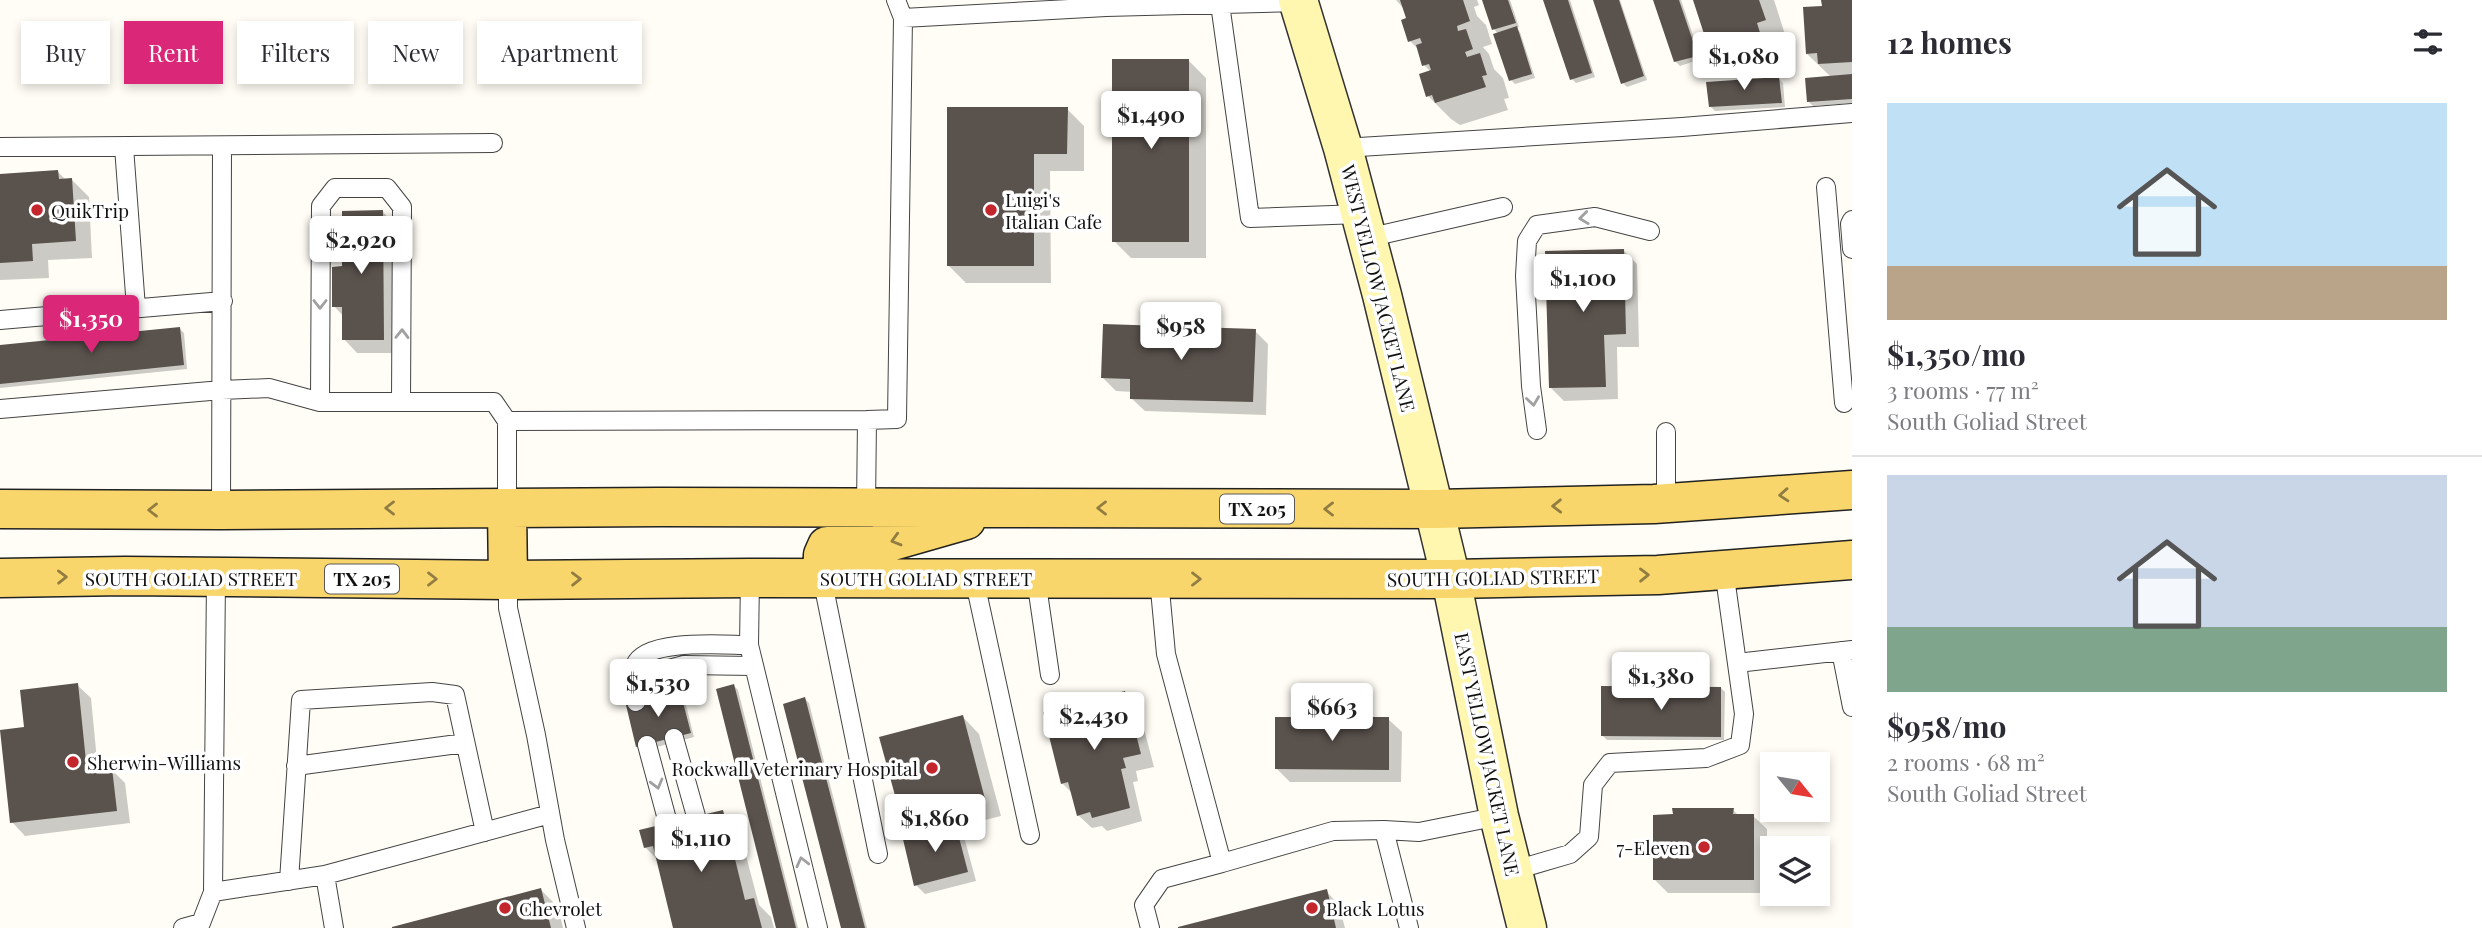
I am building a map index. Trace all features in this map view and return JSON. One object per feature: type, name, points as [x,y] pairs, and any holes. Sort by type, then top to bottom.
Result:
[{"type":"main road","name":"TX 205","points":[[0,509],[1435,509],[1666,504],[1852,490]]},
{"type":"main road","points":[[507,508],[508,580]]},
{"type":"main road","points":[[822,578],[822,555],[827,547],[875,546],[1009,508]]},
{"type":"main road","name":"SOUTH GOLIAD STREET","points":[[0,578],[1451,579],[1658,575],[1852,560]]},
{"type":"street","name":"WEST YELLOW JACKET LANE","points":[[1299,1],[1364,226],[1451,579]]},
{"type":"street","name":"EAST YELLOW JACKET LANE","points":[[1451,579],[1499,816],[1527,928]]},
{"type":"lane","points":[[507,421],[897,419],[903,18],[896,0]]},
{"type":"lane","points":[[903,18],[1150,3],[1299,1]]},
{"type":"lane","points":[[1220,4],[1250,218],[1364,226],[1503,207]]},
{"type":"lane","points":[[1343,148],[1682,127],[1852,113]]},
{"type":"lane","points":[[0,147],[493,143]]},
{"type":"lane","points":[[221,510],[222,146]]},
{"type":"lane","points":[[124,147],[136,308]]},
{"type":"lane","points":[[1826,187],[1844,404]]},
{"type":"lane","points":[[320,402],[321,206],[335,188],[387,188],[402,207],[401,402]]},
{"type":"lane","points":[[1537,430],[1528,344],[1525,276],[1527,240],[1537,225],[1595,217],[1650,231]]},
{"type":"lane","points":[[1852,220],[1852,249]]},
{"type":"lane","points":[[0,320],[223,301]]},
{"type":"lane","points":[[0,409],[269,388],[320,402],[494,402],[507,421],[507,508]]},
{"type":"lane","points":[[866,508],[867,420]]},
{"type":"lane","points":[[1666,432],[1666,504]]},
{"type":"lane","points":[[1512,871],[1570,854],[1589,837],[1593,785],[1610,763],[1706,758],[1740,745],[1744,714],[1724,570]]},
{"type":"lane","points":[[183,928],[201,926],[213,892],[216,578]]},
{"type":"lane","points":[[750,578],[749,645],[818,928]]},
{"type":"lane","points":[[822,578],[878,854]]},
{"type":"lane","points":[[974,579],[1030,835]]},
{"type":"lane","points":[[1036,579],[1050,675]]},
{"type":"lane","points":[[1159,579],[1166,654],[1222,863]]},
{"type":"lane","points":[[508,580],[508,608],[576,928]]},
{"type":"lane","points":[[636,702],[633,683],[635,664],[643,654],[665,646],[749,645]]},
{"type":"lane","points":[[1737,663],[1846,651],[1852,707]]},
{"type":"lane","points":[[663,696],[660,683],[669,669],[684,665],[754,666]]},
{"type":"lane","points":[[289,881],[301,700],[432,692],[454,695],[485,832]]},
{"type":"lane","points":[[674,738],[696,816]]},
{"type":"lane","points":[[296,766],[465,743]]},
{"type":"lane","points":[[647,744],[668,823]]},
{"type":"lane","points":[[213,892],[325,875],[550,814]]},
{"type":"lane","points":[[1150,928],[1144,905],[1162,879],[1333,831],[1419,832],[1499,816]]},
{"type":"lane","points":[[1384,830],[1409,928]]},
{"type":"lane","points":[[325,875],[334,928]]},
{"type":"building","points":[[1400,0],[1463,0],[1470,21],[1457,26],[1458,31],[1466,29],[1473,49],[1465,52],[1467,57],[1480,53],[1487,75],[1482,76],[1486,87],[1435,103],[1432,95],[1426,97],[1419,74],[1431,70],[1429,64],[1422,66],[1416,45],[1422,43],[1420,38],[1408,42],[1401,20],[1406,18]]},
{"type":"building","points":[[1482,0],[1508,0],[1516,23],[1492,30]]},
{"type":"building","points":[[1543,0],[1568,0],[1592,73],[1570,80]]},
{"type":"building","points":[[1593,0],[1619,0],[1644,76],[1621,84]]},
{"type":"building","points":[[1653,0],[1679,0],[1698,56],[1674,62]]},
{"type":"building","points":[[1693,0],[1759,0],[1766,20],[1757,23],[1761,36],[1722,48],[1718,36],[1706,40]]},
{"type":"building","points":[[1821,0],[1852,0],[1852,62],[1818,64],[1817,53],[1806,54],[1803,7],[1822,6]]},
{"type":"building","points":[[1517,26],[1532,74],[1509,81],[1493,34]]},
{"type":"building","points":[[1112,59],[1189,59],[1189,242],[1112,242]]},
{"type":"building","points":[[1852,74],[1852,99],[1807,102],[1805,78]]},
{"type":"building","points":[[1779,77],[1782,103],[1709,107],[1706,82]]},
{"type":"building","name":"Luigi's Italian Cafe","points":[[947,107],[1068,107],[1067,154],[1034,154],[1034,266],[947,266]]},
{"type":"building","name":"QuikTrip","points":[[58,170],[59,179],[72,178],[76,241],[32,244],[33,261],[0,263],[0,174]]},
{"type":"building","points":[[383,210],[384,340],[342,340],[342,307],[332,307],[332,267],[342,266],[342,211]]},
{"type":"building","points":[[1624,249],[1626,334],[1604,335],[1606,387],[1549,388],[1545,251]]},
{"type":"building","points":[[1103,324],[1256,329],[1253,402],[1130,399],[1130,379],[1101,378]]},
{"type":"building","points":[[180,327],[184,365],[0,384],[0,345]]},
{"type":"building","points":[[78,683],[87,771],[112,768],[117,811],[10,823],[0,730],[24,727],[20,690]]},
{"type":"building","points":[[734,684],[796,928],[776,928],[716,689]]},
{"type":"building","points":[[1601,686],[1721,687],[1721,737],[1601,736]]},
{"type":"building","points":[[680,691],[691,733],[636,747],[626,705]]},
{"type":"building","points":[[1125,691],[1141,754],[1123,758],[1126,768],[1121,769],[1130,808],[1092,818],[1090,812],[1077,816],[1068,782],[1061,784],[1043,712]]},
{"type":"building","points":[[805,697],[865,928],[841,928],[783,704]]},
{"type":"building","name":"Rockwall Veterinary Hospital","points":[[963,715],[985,799],[902,821],[879,737]]},
{"type":"building","points":[[1275,717],[1389,717],[1389,770],[1275,769]]},
{"type":"building","name":"7-Eleven","points":[[1672,808],[1734,808],[1733,814],[1754,814],[1754,880],[1653,880],[1653,815],[1673,814]]},
{"type":"building","points":[[723,810],[745,900],[754,898],[762,928],[673,928],[653,846],[644,848],[639,830]]},
{"type":"building","points":[[955,822],[968,872],[914,886],[902,835]]},
{"type":"building","name":"Chevrolet","points":[[541,888],[551,928],[392,928],[392,927]]},
{"type":"building","points":[[1327,889],[1336,928],[1178,928],[1178,927]]},
{"type":"place","name":"QuikTrip","points":[[37,210]]},
{"type":"place","name":"Luigi's Italian Cafe","points":[[991,210]]},
{"type":"place","name":"Sherwin-Williams","points":[[73,762]]},
{"type":"place","name":"Rockwall Veterinary Hospital","points":[[932,768]]},
{"type":"place","name":"7-Eleven","points":[[1704,847]]},
{"type":"place","name":"Chevrolet","points":[[505,908]]},
{"type":"place","name":"Black Lotus","points":[[1312,908]]}]
